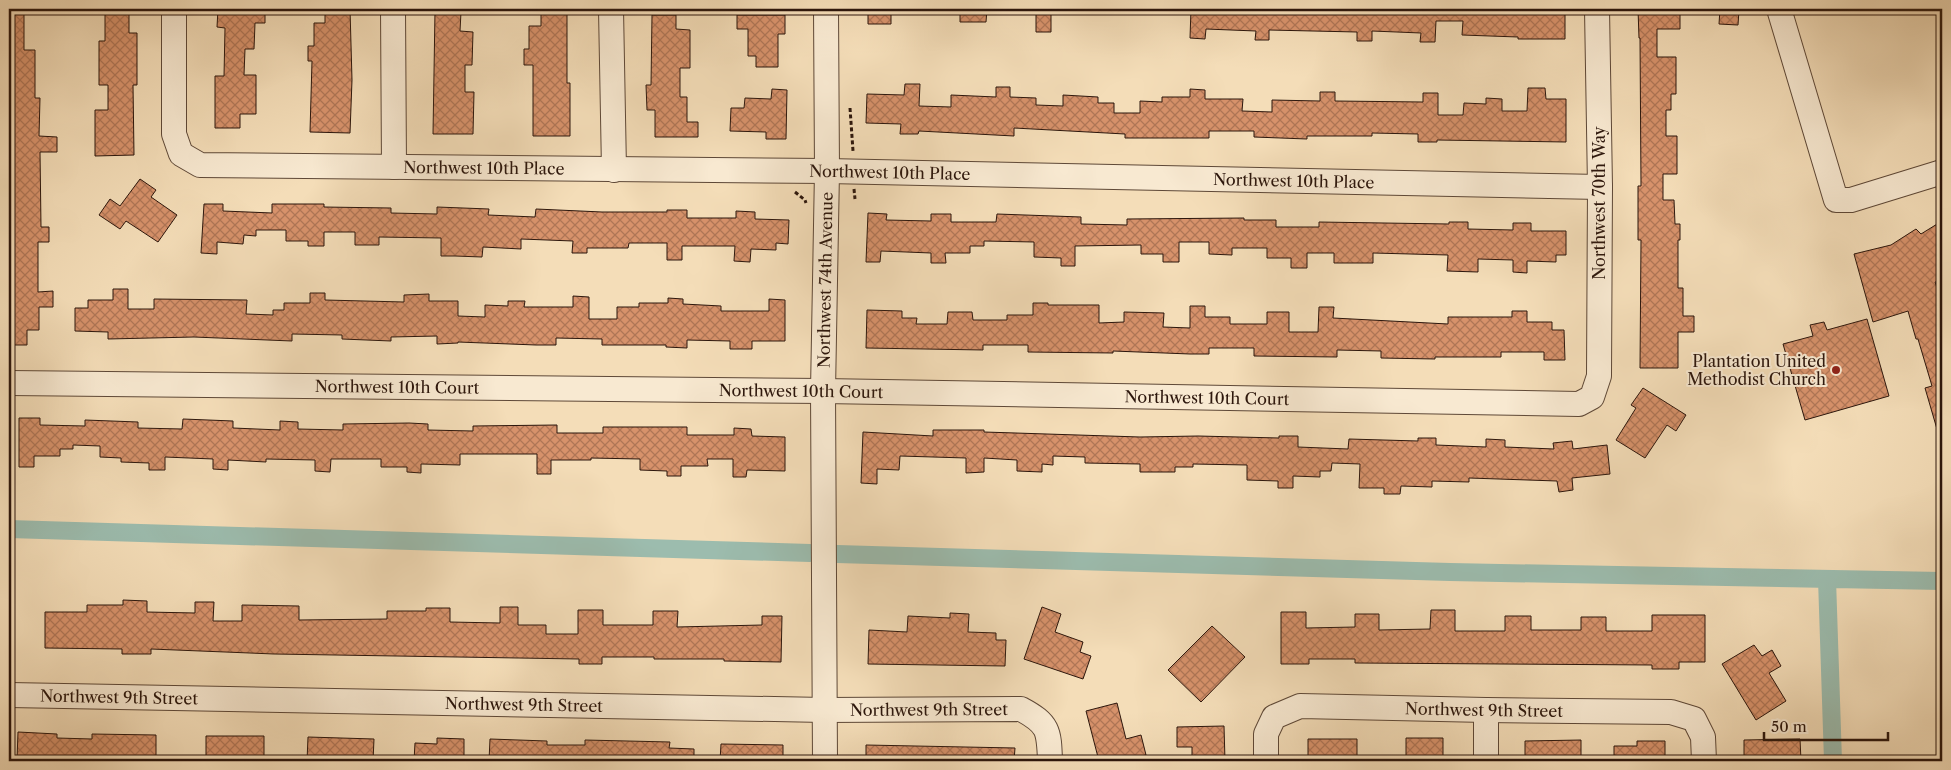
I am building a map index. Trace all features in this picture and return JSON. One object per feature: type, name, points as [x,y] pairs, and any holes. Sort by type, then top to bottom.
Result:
[{"type":"street","name":"Northwest 10th Place","points":[[174,9],[174,134],[181,154],[200,165],[827,171],[1600,187]]},
{"type":"street","points":[[393,9],[394,167]]},
{"type":"street","points":[[611,9],[614,170]]},
{"type":"street","name":"Northwest 74th Avenue","points":[[825,761],[823,391],[827,171],[826,9]]},
{"type":"street","name":"Northwest 70th Way","points":[[1592,397],[1598,376],[1600,187],[1597,9]]},
{"type":"street","points":[[1779,9],[1836,200],[1851,200],[1942,172]]},
{"type":"street","name":"Northwest 10th Court","points":[[9,383],[823,391],[1579,404],[1592,397]]},
{"type":"street","name":"Northwest 9th Street","points":[[9,694],[824,710],[1021,709],[1037,718],[1049,734],[1050,761]]},
{"type":"street","name":"Northwest 9th Street","points":[[1266,761],[1266,734],[1274,717],[1300,706],[1671,712],[1694,719],[1704,737],[1704,761]]},
{"type":"street","points":[[1486,710],[1486,761]]},
{"type":"path","points":[[850,108],[853,151],[862,155]]},
{"type":"path","points":[[791,191],[797,192],[805,200],[808,210]]},
{"type":"path","points":[[852,205],[854,199],[860,196]]},
{"type":"building","points":[[9,9],[24,9],[24,50],[35,50],[35,98],[40,98],[39,136],[57,137],[57,152],[40,152],[41,227],[49,227],[49,242],[38,242],[38,292],[53,291],[53,307],[39,307],[39,330],[27,330],[27,345],[9,345]]},
{"type":"building","points":[[105,9],[129,9],[129,33],[137,33],[137,85],[133,85],[134,155],[95,156],[95,110],[108,110],[108,85],[99,85],[99,41],[105,41]]},
{"type":"building","points":[[218,9],[265,9],[265,23],[255,23],[254,49],[245,49],[244,75],[256,75],[256,114],[240,114],[240,128],[215,128],[215,76],[224,76],[225,28],[217,27]]},
{"type":"building","points":[[325,9],[350,9],[352,80],[350,133],[310,132],[312,61],[308,61],[308,46],[314,46],[314,23],[325,23]]},
{"type":"building","points":[[868,9],[891,9],[891,24],[868,24]]},
{"type":"building","points":[[960,9],[987,9],[986,22],[960,22]]},
{"type":"building","points":[[1036,9],[1051,9],[1051,32],[1036,32]]},
{"type":"building","points":[[1191,9],[1565,9],[1565,39],[1518,39],[1518,37],[1462,35],[1463,21],[1436,21],[1435,42],[1420,42],[1421,33],[1372,31],[1372,41],[1357,41],[1357,32],[1269,30],[1269,40],[1255,40],[1256,31],[1206,29],[1205,39],[1190,38]]},
{"type":"building","points":[[1638,9],[1680,9],[1680,29],[1657,29],[1657,57],[1676,57],[1676,94],[1671,94],[1671,110],[1666,110],[1666,136],[1677,136],[1677,174],[1663,174],[1663,200],[1674,200],[1675,224],[1680,224],[1678,288],[1683,288],[1683,316],[1694,316],[1694,332],[1678,332],[1678,368],[1640,368],[1641,240],[1638,240],[1638,186],[1641,186],[1640,38]]},
{"type":"building","points":[[1720,9],[1739,10],[1738,25],[1719,24]]},
{"type":"building","points":[[435,11],[461,12],[460,31],[473,32],[472,65],[465,65],[465,92],[474,92],[473,134],[433,134]]},
{"type":"building","points":[[541,12],[567,12],[567,83],[570,83],[570,136],[533,136],[533,65],[524,65],[524,49],[529,49],[529,26],[541,26]]},
{"type":"building","points":[[652,15],[676,15],[676,29],[690,30],[690,68],[680,68],[680,97],[687,97],[687,122],[698,122],[698,137],[655,137],[655,110],[647,110],[646,85],[651,85]]},
{"type":"building","points":[[737,15],[785,15],[785,34],[778,34],[778,67],[756,67],[756,56],[748,56],[748,29],[737,29]]},
{"type":"building","points":[[905,84],[920,84],[919,106],[951,107],[951,95],[996,97],[996,87],[1010,87],[1010,97],[1036,98],[1036,105],[1063,106],[1063,95],[1098,97],[1098,103],[1114,103],[1114,113],[1140,113],[1140,101],[1162,102],[1162,97],[1190,97],[1190,89],[1205,90],[1205,99],[1243,99],[1242,111],[1272,112],[1272,100],[1320,101],[1320,92],[1335,92],[1335,101],[1423,102],[1423,93],[1438,93],[1438,115],[1463,115],[1464,103],[1486,104],[1486,98],[1502,99],[1502,111],[1527,111],[1528,88],[1545,88],[1546,99],[1566,99],[1566,142],[1437,140],[1437,142],[1418,142],[1418,134],[1372,133],[1372,136],[1307,136],[1307,139],[1254,137],[1254,131],[1209,131],[1209,138],[1125,138],[1125,134],[1014,128],[1014,136],[919,131],[918,134],[900,134],[901,124],[866,123],[867,94],[904,95]]},
{"type":"building","points":[[772,89],[787,90],[786,139],[766,139],[766,132],[730,131],[731,108],[744,108],[745,98],[771,99]]},
{"type":"building","points":[[140,179],[156,190],[151,197],[177,215],[158,242],[126,221],[120,229],[99,215],[110,199],[120,206]]},
{"type":"building","points":[[204,204],[223,204],[223,211],[272,213],[272,204],[324,204],[324,207],[391,208],[391,213],[437,214],[437,207],[489,209],[488,215],[535,217],[536,209],[602,212],[667,212],[667,210],[687,210],[687,218],[736,218],[736,211],[755,212],[755,219],[789,220],[788,244],[776,243],[776,250],[751,249],[750,262],[734,261],[735,246],[682,246],[682,260],[667,260],[667,243],[629,243],[628,248],[587,248],[587,253],[572,253],[573,241],[521,239],[521,249],[483,247],[482,257],[441,256],[441,238],[379,237],[379,245],[355,245],[355,232],[324,232],[324,246],[308,246],[308,241],[286,241],[286,230],[256,230],[256,236],[244,235],[243,244],[217,242],[217,254],[201,253]]},
{"type":"building","points":[[868,213],[887,214],[886,220],[931,221],[931,214],[951,214],[951,222],[996,222],[997,214],[1081,217],[1081,224],[1127,225],[1127,219],[1244,218],[1244,220],[1276,220],[1276,227],[1319,227],[1319,222],[1449,224],[1449,222],[1468,222],[1468,229],[1513,230],[1513,223],[1531,223],[1531,231],[1566,231],[1566,255],[1556,255],[1556,262],[1527,261],[1527,273],[1513,272],[1513,260],[1478,259],[1478,272],[1447,271],[1448,255],[1373,253],[1373,263],[1334,263],[1334,253],[1307,253],[1307,268],[1291,268],[1291,258],[1267,258],[1267,248],[1232,248],[1232,255],[1209,254],[1209,242],[1179,242],[1179,262],[1163,262],[1163,254],[1141,254],[1141,245],[1075,246],[1075,266],[1061,266],[1061,258],[1034,257],[1034,242],[984,241],[984,246],[970,246],[970,253],[945,253],[946,263],[931,263],[931,253],[881,251],[880,262],[866,262]]},
{"type":"building","points":[[1942,221],[1942,281],[1935,282],[1942,301],[1942,436],[1939,436],[1925,388],[1932,386],[1908,311],[1873,322],[1854,254],[1891,245],[1916,229],[1921,234]]},
{"type":"building","points":[[113,289],[128,289],[128,309],[154,309],[154,299],[247,300],[246,314],[273,315],[273,310],[284,310],[284,303],[310,303],[310,293],[325,293],[325,300],[404,302],[404,295],[429,294],[429,301],[458,301],[458,316],[485,317],[485,305],[508,306],[508,301],[525,301],[524,307],[573,307],[573,296],[589,297],[589,319],[617,319],[617,307],[639,307],[639,303],[668,303],[668,298],[683,299],[683,304],[721,306],[721,311],[769,311],[769,299],[785,300],[785,341],[752,341],[752,349],[730,349],[730,341],[687,340],[687,348],[666,347],[666,345],[602,345],[602,339],[556,338],[556,345],[458,342],[437,344],[437,336],[391,337],[391,341],[342,339],[342,335],[292,334],[292,341],[194,337],[108,339],[108,332],[75,331],[75,308],[88,308],[88,300],[113,300]]},
{"type":"building","points":[[1033,303],[1048,303],[1048,305],[1099,305],[1099,323],[1124,322],[1124,312],[1164,313],[1163,327],[1190,328],[1190,306],[1205,306],[1205,317],[1230,317],[1230,324],[1267,324],[1267,312],[1289,312],[1289,332],[1318,332],[1319,307],[1334,307],[1333,318],[1448,324],[1448,317],[1512,317],[1512,311],[1527,311],[1527,322],[1552,322],[1552,330],[1564,330],[1565,360],[1544,360],[1544,352],[1501,352],[1501,357],[1435,357],[1435,359],[1381,358],[1381,351],[1337,350],[1337,357],[1254,356],[1254,348],[1209,348],[1209,354],[1190,354],[1113,351],[1113,353],[1028,352],[1028,345],[983,345],[983,350],[866,348],[867,310],[902,311],[902,318],[917,318],[916,324],[947,324],[948,312],[972,312],[973,320],[1007,320],[1007,315],[1033,315]]},
{"type":"building","name":"Plantation United Methodist Church","points":[[1867,319],[1889,396],[1805,420],[1783,344],[1813,336],[1810,325],[1824,322],[1827,330]]},
{"type":"building","points":[[1643,388],[1686,415],[1676,431],[1667,425],[1645,458],[1616,440],[1636,408],[1631,405]]},
{"type":"building","points":[[19,418],[40,418],[40,425],[85,426],[85,420],[138,422],[138,428],[182,429],[183,419],[233,421],[233,428],[280,430],[280,421],[298,422],[298,429],[343,430],[343,424],[409,423],[428,424],[428,430],[473,431],[473,426],[557,425],[557,433],[603,433],[603,427],[687,427],[687,435],[734,435],[734,428],[751,429],[752,436],[785,437],[785,471],[747,470],[746,477],[733,477],[733,459],[707,459],[708,466],[681,466],[681,476],[667,476],[667,471],[640,470],[640,459],[591,458],[591,460],[551,460],[551,474],[537,474],[537,454],[460,454],[460,465],[421,464],[421,473],[407,472],[407,467],[381,467],[381,459],[331,459],[330,472],[315,471],[315,460],[266,459],[266,462],[228,460],[228,470],[213,469],[213,459],[165,457],[165,470],[149,470],[149,463],[121,462],[121,458],[100,457],[100,446],[73,445],[73,449],[60,449],[60,456],[34,456],[34,467],[19,467]]},
{"type":"building","points":[[933,430],[984,430],[984,432],[1140,437],[1279,438],[1279,436],[1298,436],[1298,447],[1348,449],[1349,439],[1418,441],[1418,438],[1436,438],[1436,445],[1486,447],[1486,439],[1505,440],[1505,447],[1554,449],[1553,443],[1572,441],[1573,449],[1607,445],[1610,474],[1572,478],[1573,490],[1559,492],[1557,481],[1469,478],[1469,482],[1432,481],[1432,487],[1401,486],[1400,494],[1384,494],[1384,488],[1359,488],[1360,464],[1332,463],[1331,471],[1320,471],[1320,477],[1293,476],[1293,488],[1278,488],[1278,481],[1247,480],[1247,465],[1193,464],[1193,467],[1175,467],[1175,472],[1140,472],[1140,464],[1085,463],[1085,457],[1053,456],[1053,465],[1042,464],[1042,472],[1017,471],[1017,460],[984,458],[984,472],[966,473],[966,458],[900,456],[899,470],[877,469],[877,484],[861,483],[863,432],[933,436]]},
{"type":"building","points":[[123,600],[147,601],[147,612],[195,613],[195,602],[214,602],[213,621],[242,621],[242,605],[299,606],[299,620],[387,619],[387,611],[426,611],[426,608],[450,608],[450,622],[500,623],[500,607],[518,607],[518,625],[546,625],[546,634],[578,634],[578,610],[603,610],[603,625],[653,625],[653,611],[678,611],[677,627],[762,625],[762,616],[782,616],[781,662],[602,657],[602,664],[579,664],[579,659],[274,654],[151,649],[151,654],[122,654],[122,649],[45,648],[45,612],[87,612],[87,605],[123,605]]},
{"type":"building","points":[[1042,607],[1061,614],[1055,632],[1083,642],[1080,652],[1091,656],[1083,679],[1024,659]]},
{"type":"building","points":[[1431,610],[1455,610],[1455,631],[1505,631],[1505,616],[1531,616],[1531,630],[1581,630],[1581,617],[1606,617],[1606,631],[1652,631],[1652,615],[1705,615],[1705,662],[1679,662],[1679,669],[1652,669],[1652,665],[1355,663],[1355,659],[1309,659],[1309,664],[1281,664],[1281,612],[1306,612],[1306,628],[1355,627],[1355,614],[1379,614],[1379,630],[1430,629]]},
{"type":"building","points":[[950,613],[969,614],[968,632],[996,633],[996,640],[1006,640],[1005,666],[868,664],[869,630],[907,632],[908,616],[950,618]]},
{"type":"building","points":[[1212,626],[1245,657],[1201,702],[1168,670]]},
{"type":"building","points":[[1754,645],[1762,656],[1772,650],[1781,666],[1769,673],[1786,701],[1756,720],[1722,664]]},
{"type":"building","points":[[1117,703],[1126,739],[1141,735],[1146,755],[1124,761],[1099,761],[1086,711]]},
{"type":"building","points":[[1224,726],[1225,761],[1192,761],[1192,747],[1177,747],[1177,727]]},
{"type":"building","points":[[18,732],[57,734],[57,738],[92,739],[92,734],[156,735],[156,760],[17,760]]},
{"type":"building","points":[[206,736],[264,736],[264,761],[206,761]]},
{"type":"building","points":[[308,737],[374,739],[373,761],[307,761]]},
{"type":"building","points":[[437,738],[464,739],[464,761],[414,761],[415,743],[437,744]]},
{"type":"building","points":[[1406,738],[1443,738],[1443,761],[1406,761]]},
{"type":"building","points":[[490,739],[547,741],[547,745],[585,745],[585,740],[670,742],[669,748],[694,749],[694,761],[489,761]]},
{"type":"building","points":[[1308,739],[1357,739],[1357,761],[1308,761]]},
{"type":"building","points":[[1800,739],[1801,761],[1744,761],[1744,740]]},
{"type":"building","points":[[1581,740],[1581,761],[1525,761],[1525,741]]},
{"type":"building","points":[[1637,741],[1665,741],[1665,761],[1614,761],[1614,746],[1637,746]]},
{"type":"building","points":[[721,744],[783,745],[783,761],[720,761]]},
{"type":"building","points":[[866,745],[1015,748],[1014,761],[866,761]]},
{"type":"waterway","points":[[9,529],[810,553]]},
{"type":"waterway","points":[[837,554],[1450,572],[1942,581]]},
{"type":"waterway","points":[[1827,579],[1833,761]]},
{"type":"place","name":"Plantation United Methodist Church","points":[[1836,370]]}]
